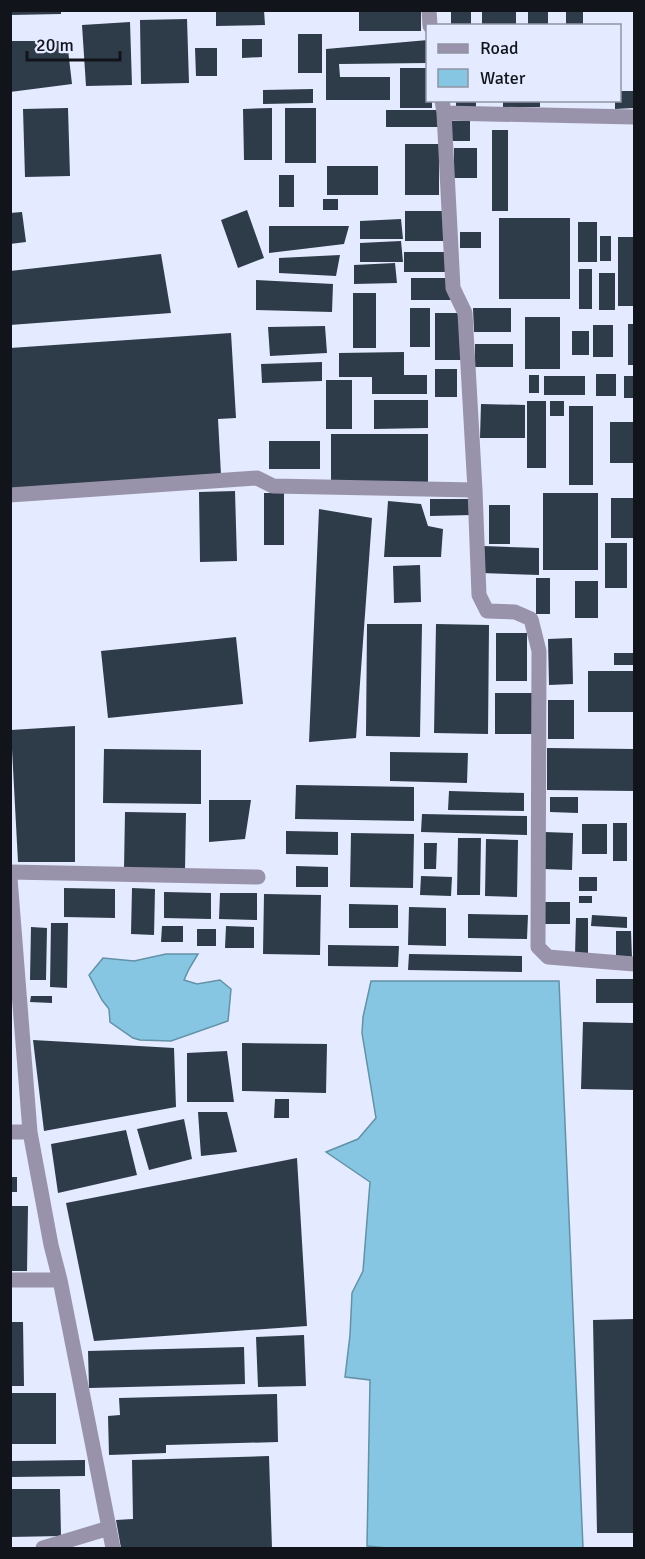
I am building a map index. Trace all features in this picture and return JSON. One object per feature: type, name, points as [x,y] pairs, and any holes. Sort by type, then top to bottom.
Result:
[{"type":"street","points":[[634,117],[443,107],[453,288],[465,313],[479,595],[487,611],[515,612],[531,619],[539,651],[538,947],[548,957],[634,964]]},
{"type":"street","points":[[10,495],[257,478],[273,486],[475,490]]},
{"type":"street","points":[[10,872],[258,877]]},
{"type":"street","points":[[10,878],[30,1132],[113,1548]]},
{"type":"street","points":[[10,1132],[30,1132]]},
{"type":"street","points":[[10,1280],[60,1280]]},
{"type":"street","points":[[43,1548],[109,1528]]},
{"type":"water","points":[[166,954],[198,954],[184,980],[197,984],[220,980],[231,989],[228,1021],[171,1041],[133,1038],[110,1022],[109,1009],[89,975],[103,958],[134,961]]},
{"type":"water","points":[[371,981],[559,981],[583,1548],[387,1548],[367,1546],[370,1380],[345,1377],[352,1293],[363,1271],[370,1182],[326,1152],[358,1139],[376,1118],[362,1033]]},
{"type":"building","points":[[10,10],[61,10],[61,14],[10,15]]},
{"type":"building","points":[[216,10],[264,10],[265,25],[216,26]]},
{"type":"building","points":[[359,10],[421,10],[421,31],[359,31]]},
{"type":"building","points":[[451,10],[471,10],[471,24],[451,24]]},
{"type":"building","points":[[482,10],[516,10],[516,24],[482,24]]},
{"type":"building","points":[[528,10],[548,10],[548,24],[528,24]]},
{"type":"building","points":[[566,10],[583,10],[583,24],[566,24]]},
{"type":"building","points":[[187,19],[189,83],[141,84],[140,20]]},
{"type":"building","points":[[130,22],[132,85],[86,86],[82,25]]},
{"type":"building","points":[[298,34],[322,34],[322,73],[298,73]]},
{"type":"building","points":[[242,39],[262,39],[262,57],[242,58]]},
{"type":"building","points":[[426,40],[426,63],[339,64],[340,77],[390,77],[390,100],[326,100],[326,49]]},
{"type":"building","points":[[10,41],[67,41],[72,84],[10,92]]},
{"type":"building","points":[[195,48],[217,48],[217,76],[196,76]]},
{"type":"building","points":[[400,68],[426,68],[426,102],[432,102],[432,108],[400,108]]},
{"type":"building","points":[[313,89],[313,103],[263,104],[263,90]]},
{"type":"building","points":[[621,91],[634,91],[634,108],[615,109],[615,102],[621,102]]},
{"type":"building","points":[[456,102],[476,102],[476,108],[456,108]]},
{"type":"building","points":[[503,102],[540,102],[540,107],[503,107]]},
{"type":"building","points":[[68,108],[70,176],[25,177],[23,109]]},
{"type":"building","points":[[272,108],[272,160],[244,160],[243,109]]},
{"type":"building","points":[[285,108],[316,108],[316,163],[285,163]]},
{"type":"building","points":[[386,110],[440,110],[440,127],[386,127]]},
{"type":"building","points":[[447,121],[470,121],[470,141],[447,141]]},
{"type":"building","points":[[492,130],[508,130],[508,211],[492,211]]},
{"type":"building","points":[[405,144],[439,144],[439,195],[405,195]]},
{"type":"building","points":[[454,148],[477,148],[477,178],[454,178]]},
{"type":"building","points":[[327,166],[378,166],[378,195],[327,195]]},
{"type":"building","points":[[279,175],[294,175],[294,207],[279,207]]},
{"type":"building","points":[[323,199],[338,199],[338,210],[323,210]]},
{"type":"building","points":[[247,210],[264,258],[238,268],[221,220]]},
{"type":"building","points":[[405,211],[446,211],[446,241],[405,241]]},
{"type":"building","points":[[22,212],[26,242],[10,244],[10,213]]},
{"type":"building","points":[[499,218],[570,218],[570,299],[499,299]]},
{"type":"building","points":[[401,219],[403,239],[360,239],[360,221]]},
{"type":"building","points":[[578,222],[597,222],[597,262],[578,262]]},
{"type":"building","points":[[269,226],[349,226],[344,244],[269,253]]},
{"type":"building","points":[[460,232],[481,232],[481,248],[460,248]]},
{"type":"building","points":[[600,236],[611,236],[611,261],[600,261]]},
{"type":"building","points":[[618,237],[633,237],[633,306],[618,306]]},
{"type":"building","points":[[401,241],[403,262],[360,262],[360,243]]},
{"type":"building","points":[[404,252],[447,252],[447,272],[404,272]]},
{"type":"building","points":[[161,254],[171,313],[10,325],[10,271]]},
{"type":"building","points":[[340,255],[336,276],[279,273],[279,258]]},
{"type":"building","points":[[395,263],[397,283],[354,284],[354,265]]},
{"type":"building","points":[[579,269],[592,269],[592,309],[579,309]]},
{"type":"building","points":[[599,273],[615,273],[615,310],[599,310]]},
{"type":"building","points":[[411,278],[451,278],[451,300],[411,300]]},
{"type":"building","points":[[256,280],[333,284],[332,312],[256,310]]},
{"type":"building","points":[[353,293],[376,293],[376,348],[353,348]]},
{"type":"building","points":[[410,308],[430,308],[430,347],[410,347]]},
{"type":"building","points":[[473,308],[511,308],[511,332],[474,332]]},
{"type":"building","points":[[435,313],[461,313],[461,360],[435,360]]},
{"type":"building","points":[[525,317],[560,317],[560,369],[525,369]]},
{"type":"building","points":[[628,324],[634,324],[634,365],[628,365]]},
{"type":"building","points":[[593,325],[613,325],[613,357],[593,357]]},
{"type":"building","points":[[325,326],[327,353],[270,356],[268,327]]},
{"type":"building","points":[[572,331],[589,331],[589,355],[572,355]]},
{"type":"building","points":[[231,333],[236,418],[218,419],[221,475],[10,489],[10,348]]},
{"type":"building","points":[[475,344],[513,344],[513,367],[475,367]]},
{"type":"building","points":[[404,352],[404,375],[427,375],[427,394],[372,394],[372,377],[339,377],[339,353]]},
{"type":"building","points":[[322,362],[322,381],[262,383],[261,364]]},
{"type":"building","points":[[435,369],[457,369],[457,397],[435,397]]},
{"type":"building","points":[[596,374],[616,374],[616,396],[596,396]]},
{"type":"building","points":[[529,375],[539,375],[539,393],[529,393]]},
{"type":"building","points":[[544,376],[585,376],[585,395],[544,395]]},
{"type":"building","points":[[624,376],[634,376],[634,398],[624,398]]},
{"type":"building","points":[[326,380],[352,380],[352,429],[326,429]]},
{"type":"building","points":[[374,400],[428,400],[428,428],[374,429]]},
{"type":"building","points":[[527,401],[546,401],[546,468],[527,468]]},
{"type":"building","points":[[550,401],[564,401],[564,416],[550,416]]},
{"type":"building","points":[[481,404],[525,405],[525,438],[480,438]]},
{"type":"building","points":[[569,406],[593,406],[593,485],[569,485]]},
{"type":"building","points":[[610,422],[634,422],[634,463],[610,463]]},
{"type":"building","points":[[331,434],[428,434],[428,485],[331,485]]},
{"type":"building","points":[[269,441],[320,441],[320,469],[269,469]]},
{"type":"building","points":[[235,491],[237,561],[200,562],[199,492]]},
{"type":"building","points":[[264,493],[284,493],[284,545],[264,545]]},
{"type":"building","points":[[543,493],[598,493],[598,570],[543,570]]},
{"type":"building","points":[[611,498],[634,498],[634,538],[611,538]]},
{"type":"building","points":[[430,499],[472,499],[472,515],[430,516]]},
{"type":"building","points":[[388,501],[421,504],[428,526],[443,529],[441,557],[384,557]]},
{"type":"building","points":[[489,505],[510,505],[510,544],[489,544]]},
{"type":"building","points":[[319,509],[372,518],[356,738],[309,742]]},
{"type":"building","points":[[605,543],[627,543],[627,588],[605,588]]},
{"type":"building","points":[[483,546],[539,548],[539,575],[481,573]]},
{"type":"building","points":[[420,565],[421,602],[394,603],[393,566]]},
{"type":"building","points":[[536,578],[550,578],[550,614],[536,614]]},
{"type":"building","points":[[575,581],[598,581],[598,618],[575,618]]},
{"type":"building","points":[[367,624],[422,624],[420,737],[366,736]]},
{"type":"building","points":[[436,624],[489,625],[488,734],[434,733]]},
{"type":"building","points":[[496,633],[527,633],[527,681],[496,681]]},
{"type":"building","points":[[236,637],[243,704],[108,718],[101,651]]},
{"type":"building","points":[[572,638],[573,684],[549,685],[548,639]]},
{"type":"building","points":[[614,653],[634,653],[634,665],[614,665]]},
{"type":"building","points":[[588,671],[634,671],[634,712],[588,712]]},
{"type":"building","points":[[495,693],[535,693],[535,734],[495,734]]},
{"type":"building","points":[[548,700],[574,700],[574,739],[548,739]]},
{"type":"building","points":[[75,726],[75,862],[18,862],[11,730]]},
{"type":"building","points":[[547,748],[634,749],[634,791],[547,790]]},
{"type":"building","points":[[104,749],[201,750],[201,804],[103,803]]},
{"type":"building","points":[[390,752],[468,753],[467,783],[390,781]]},
{"type":"building","points":[[296,785],[414,787],[414,821],[295,819]]},
{"type":"building","points":[[449,791],[524,793],[524,811],[448,810]]},
{"type":"building","points":[[550,797],[578,797],[578,813],[550,812]]},
{"type":"building","points":[[209,800],[251,800],[245,839],[209,842]]},
{"type":"building","points":[[125,812],[186,813],[185,870],[124,869]]},
{"type":"building","points":[[422,814],[527,816],[527,835],[421,832]]},
{"type":"building","points":[[613,823],[627,823],[627,861],[613,861]]},
{"type":"building","points":[[582,824],[607,824],[607,854],[582,854]]},
{"type":"building","points":[[286,831],[338,832],[338,855],[286,854]]},
{"type":"building","points":[[544,832],[573,833],[572,870],[544,869]]},
{"type":"building","points":[[351,833],[414,834],[413,888],[350,887]]},
{"type":"building","points":[[458,838],[481,838],[480,895],[457,895]]},
{"type":"building","points":[[486,839],[518,840],[517,897],[485,896]]},
{"type":"building","points":[[424,843],[437,843],[436,869],[424,869]]},
{"type":"building","points":[[296,866],[328,867],[328,887],[296,887]]},
{"type":"building","points":[[421,876],[452,877],[451,896],[420,895]]},
{"type":"building","points":[[579,877],[597,877],[597,891],[579,891]]},
{"type":"building","points":[[64,888],[115,889],[115,918],[64,917]]},
{"type":"building","points":[[132,888],[155,889],[154,935],[131,934]]},
{"type":"building","points":[[164,892],[211,893],[211,919],[164,918]]},
{"type":"building","points":[[220,893],[257,893],[257,920],[219,919]]},
{"type":"building","points":[[264,894],[321,895],[320,955],[263,954]]},
{"type":"building","points":[[579,896],[592,896],[592,903],[579,903]]},
{"type":"building","points":[[544,902],[570,902],[570,924],[544,924]]},
{"type":"building","points":[[349,904],[398,905],[398,928],[349,928]]},
{"type":"building","points":[[409,907],[446,908],[446,946],[408,945]]},
{"type":"building","points":[[468,914],[528,915],[527,939],[468,938]]},
{"type":"building","points":[[592,915],[627,917],[627,928],[591,926]]},
{"type":"building","points":[[576,918],[588,918],[588,955],[575,955]]},
{"type":"building","points":[[51,923],[68,923],[67,988],[50,987]]},
{"type":"building","points":[[162,926],[183,926],[183,942],[161,942]]},
{"type":"building","points":[[226,926],[254,927],[254,948],[225,948]]},
{"type":"building","points":[[31,927],[47,928],[46,980],[30,980]]},
{"type":"building","points":[[197,929],[216,929],[216,946],[197,946]]},
{"type":"building","points":[[616,931],[631,931],[632,959],[616,959]]},
{"type":"building","points":[[328,945],[399,946],[398,967],[328,966]]},
{"type":"building","points":[[409,954],[522,956],[522,972],[408,970]]},
{"type":"building","points":[[596,979],[634,979],[634,1003],[596,1003]]},
{"type":"building","points":[[31,996],[52,996],[52,1003],[30,1002]]},
{"type":"building","points":[[583,1022],[634,1023],[634,1090],[581,1089]]},
{"type":"building","points":[[33,1040],[174,1048],[176,1107],[44,1131]]},
{"type":"building","points":[[242,1043],[327,1044],[326,1093],[242,1091]]},
{"type":"building","points":[[227,1051],[234,1102],[187,1102],[187,1053]]},
{"type":"building","points":[[275,1099],[289,1099],[289,1118],[274,1118]]},
{"type":"building","points":[[198,1112],[227,1112],[237,1152],[201,1156]]},
{"type":"building","points":[[184,1119],[192,1159],[149,1170],[137,1129]]},
{"type":"building","points":[[126,1130],[137,1175],[58,1193],[51,1144]]},
{"type":"building","points":[[297,1158],[307,1326],[94,1341],[66,1203]]},
{"type":"building","points":[[10,1177],[17,1177],[17,1192],[10,1192]]},
{"type":"building","points":[[10,1206],[28,1206],[27,1271],[10,1271]]},
{"type":"building","points":[[634,1319],[634,1533],[597,1533],[593,1320]]},
{"type":"building","points":[[10,1322],[23,1322],[24,1386],[10,1386]]},
{"type":"building","points":[[304,1335],[306,1386],[258,1387],[256,1337]]},
{"type":"building","points":[[244,1347],[245,1384],[89,1388],[88,1351]]},
{"type":"building","points":[[10,1393],[56,1393],[56,1444],[10,1444]]},
{"type":"building","points":[[277,1394],[278,1442],[166,1445],[166,1453],[109,1455],[108,1416],[120,1415],[119,1398]]},
{"type":"building","points":[[269,1456],[272,1548],[121,1548],[116,1520],[133,1519],[132,1460]]},
{"type":"building","points":[[85,1460],[85,1476],[10,1477],[10,1461]]},
{"type":"building","points":[[10,1489],[60,1489],[61,1536],[10,1537]]}]
